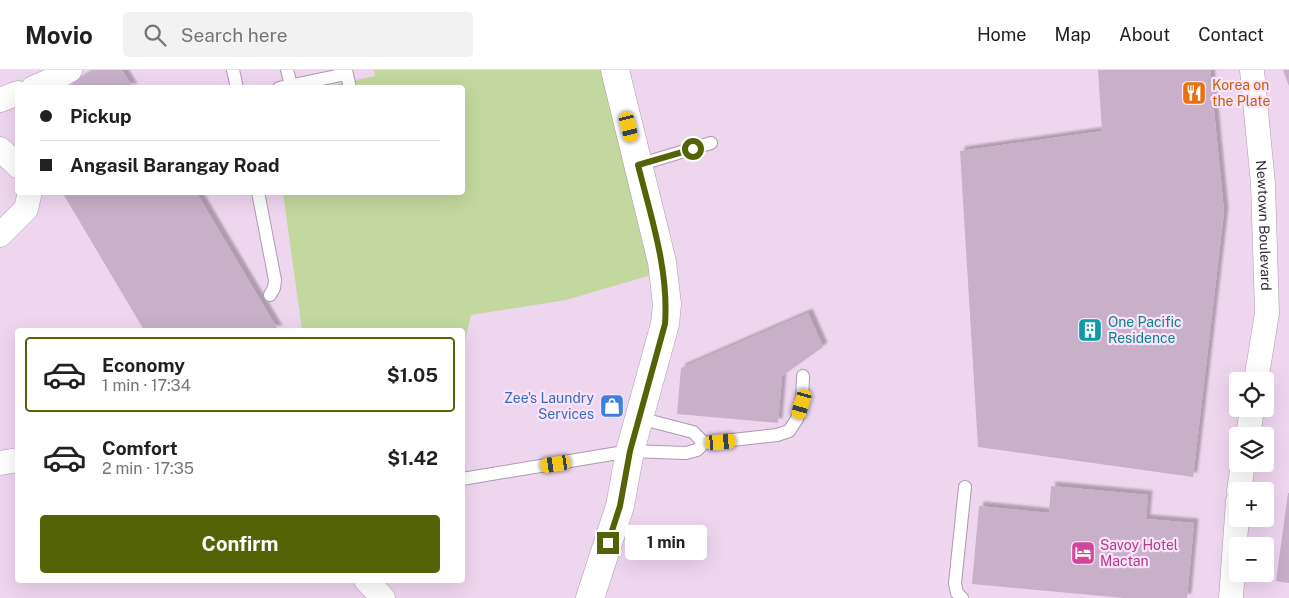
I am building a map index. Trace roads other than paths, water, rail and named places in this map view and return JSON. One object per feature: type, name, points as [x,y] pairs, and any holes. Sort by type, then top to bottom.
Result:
[{"type":"street","points":[[40,85],[70,70]]},
{"type":"street","points":[[590,598],[620,506],[630,451],[665,324],[666,304],[662,262],[615,70]]},
{"type":"street","name":"Newtown Boulevard","points":[[1252,70],[1263,184],[1266,313],[1257,372]]},
{"type":"street","points":[[0,100],[15,94]]},
{"type":"street","points":[[0,149],[15,163]]},
{"type":"street","points":[[0,235],[26,209],[29,195]]},
{"type":"street","points":[[0,463],[15,460]]},
{"type":"street","points":[[1231,598],[1236,527]]},
{"type":"street","points":[[369,583],[383,598]]},
{"type":"lane","points":[[233,70],[237,85]]},
{"type":"lane","points":[[285,85],[288,70]]},
{"type":"lane","points":[[289,85],[346,72],[349,85]]},
{"type":"lane","points":[[638,165],[711,143]]},
{"type":"lane","points":[[259,195],[275,280],[274,288],[270,295]]},
{"type":"lane","points":[[465,478],[630,451],[686,453],[697,450],[704,443],[777,435],[788,431],[797,419],[802,404],[804,376]]},
{"type":"lane","points":[[639,418],[693,432],[704,443]]},
{"type":"lane","points":[[962,598],[957,593],[955,583],[965,487]]},
{"type":"place","name":"Korea on the Plate","points":[[1194,93]]},
{"type":"place","name":"One Pacific Residence","points":[[1090,330]]},
{"type":"place","name":"Zee's Laundry Services","points":[[612,406]]},
{"type":"place","name":"Savoy Hotel Mactan","points":[[1083,553]]}]
